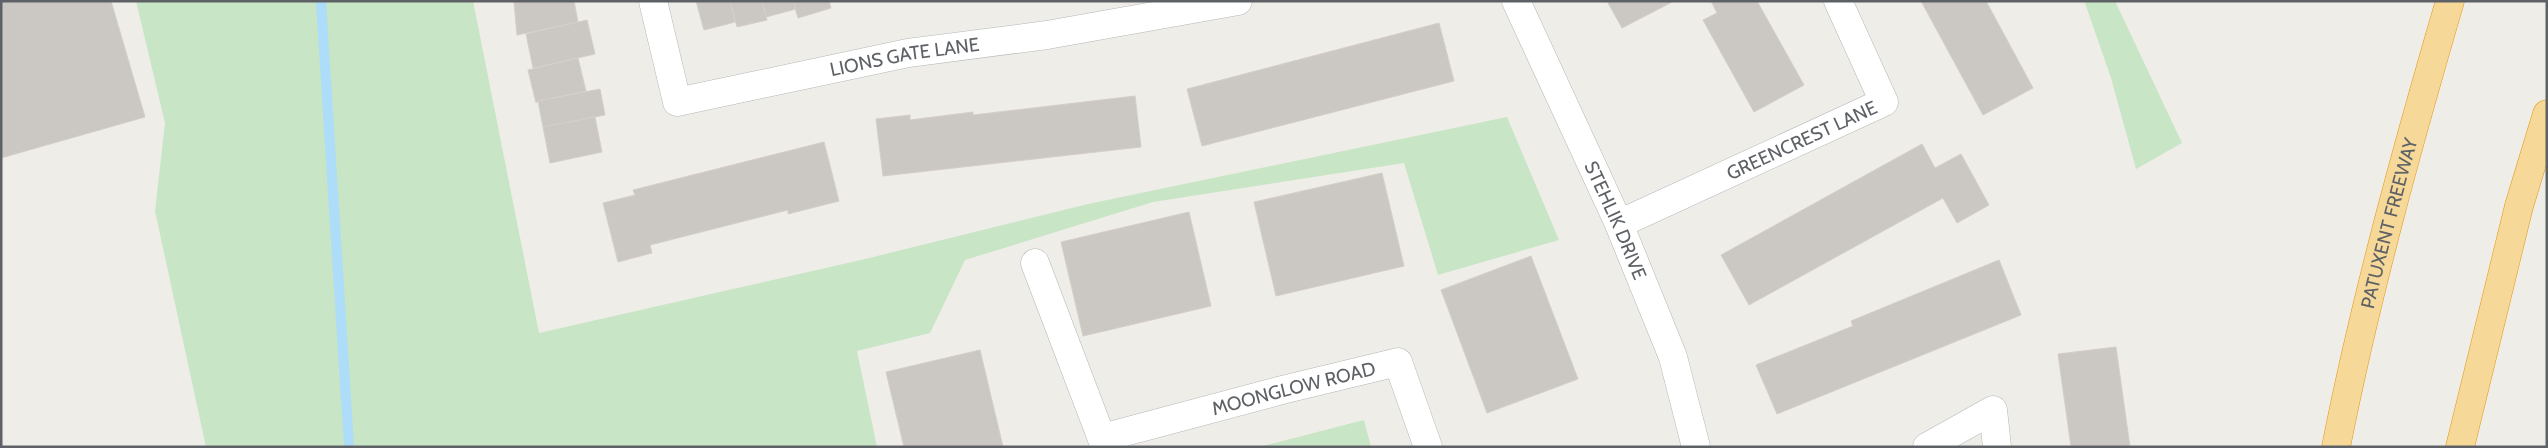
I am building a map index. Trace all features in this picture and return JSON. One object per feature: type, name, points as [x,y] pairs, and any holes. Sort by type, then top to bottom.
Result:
[{"type":"highway","name":"PATUXENT FREEWAY","points":[[2336,447],[2347,390],[2402,164],[2450,1]]},
{"type":"highway","points":[[2460,447],[2519,206],[2547,114]]},
{"type":"street","name":"LIONS GATE LANE","points":[[653,1],[677,102],[908,53],[1047,35],[1238,1]]},
{"type":"street","name":"STEHLIK DRIVE","points":[[1516,1],[1619,224],[1673,357],[1696,447]]},
{"type":"street","name":"GREENCREST LANE","points":[[1619,224],[1884,102],[1838,1]]},
{"type":"street","name":"MOONGLOW ROAD","points":[[1034,263],[1104,442],[1282,390],[1398,362],[1428,447]]},
{"type":"street","points":[[1927,447],[1993,410],[1997,447]]},
{"type":"green space","points":[[136,1],[473,1],[539,333],[865,259],[1088,204],[1507,117],[1559,240],[1438,275],[1404,163],[1153,202],[965,260],[930,333],[857,351],[877,447],[206,447],[155,211],[165,123]]},
{"type":"green space","points":[[2088,1],[2115,1],[2182,143],[2136,169],[2111,78],[2085,3]]},
{"type":"green space","points":[[1364,420],[1371,447],[1259,447]]},
{"type":"building","points":[[1,1],[111,1],[145,117],[1,158]]},
{"type":"building","points":[[574,1],[578,22],[517,35],[514,2]]},
{"type":"building","points":[[696,1],[730,1],[735,22],[704,30]]},
{"type":"building","points":[[730,1],[762,1],[767,20],[737,27]]},
{"type":"building","points":[[762,1],[793,1],[796,9],[766,17]]},
{"type":"building","points":[[793,1],[829,1],[831,8],[798,18]]},
{"type":"building","points":[[1607,1],[1674,1],[1622,28]]},
{"type":"building","points":[[1711,1],[1757,1],[1804,85],[1754,112],[1703,20],[1717,13]]},
{"type":"building","points":[[1921,1],[1986,1],[2033,88],[1983,115]]},
{"type":"building","points":[[587,20],[595,54],[533,68],[526,34]]},
{"type":"building","points":[[1439,23],[1454,81],[1202,146],[1187,89]]},
{"type":"building","points":[[578,58],[586,91],[536,103],[528,70]]},
{"type":"building","points":[[600,89],[605,115],[543,127],[538,101]]},
{"type":"building","points":[[1135,96],[1141,147],[883,176],[876,119],[910,115],[910,120],[973,112],[973,115]]},
{"type":"building","points":[[595,117],[602,152],[550,163],[543,127]]},
{"type":"building","points":[[824,142],[839,201],[788,214],[788,210],[650,245],[652,253],[618,262],[603,203],[635,195],[633,190]]},
{"type":"building","points":[[1922,144],[1935,168],[1961,154],[1989,205],[1957,223],[1943,198],[1749,305],[1721,255]]},
{"type":"building","points":[[1382,173],[1404,266],[1276,296],[1254,202]]},
{"type":"building","points":[[1189,212],[1211,306],[1083,336],[1061,242]]},
{"type":"building","points":[[1531,256],[1578,379],[1487,413],[1441,290]]},
{"type":"building","points":[[1999,260],[2021,315],[1777,414],[1756,365],[1853,326],[1851,321]]},
{"type":"building","points":[[2116,347],[2130,447],[2071,447],[2058,354]]},
{"type":"building","points":[[980,350],[1003,447],[904,447],[886,372]]},
{"type":"waterway","points":[[321,1],[349,447]]}]
